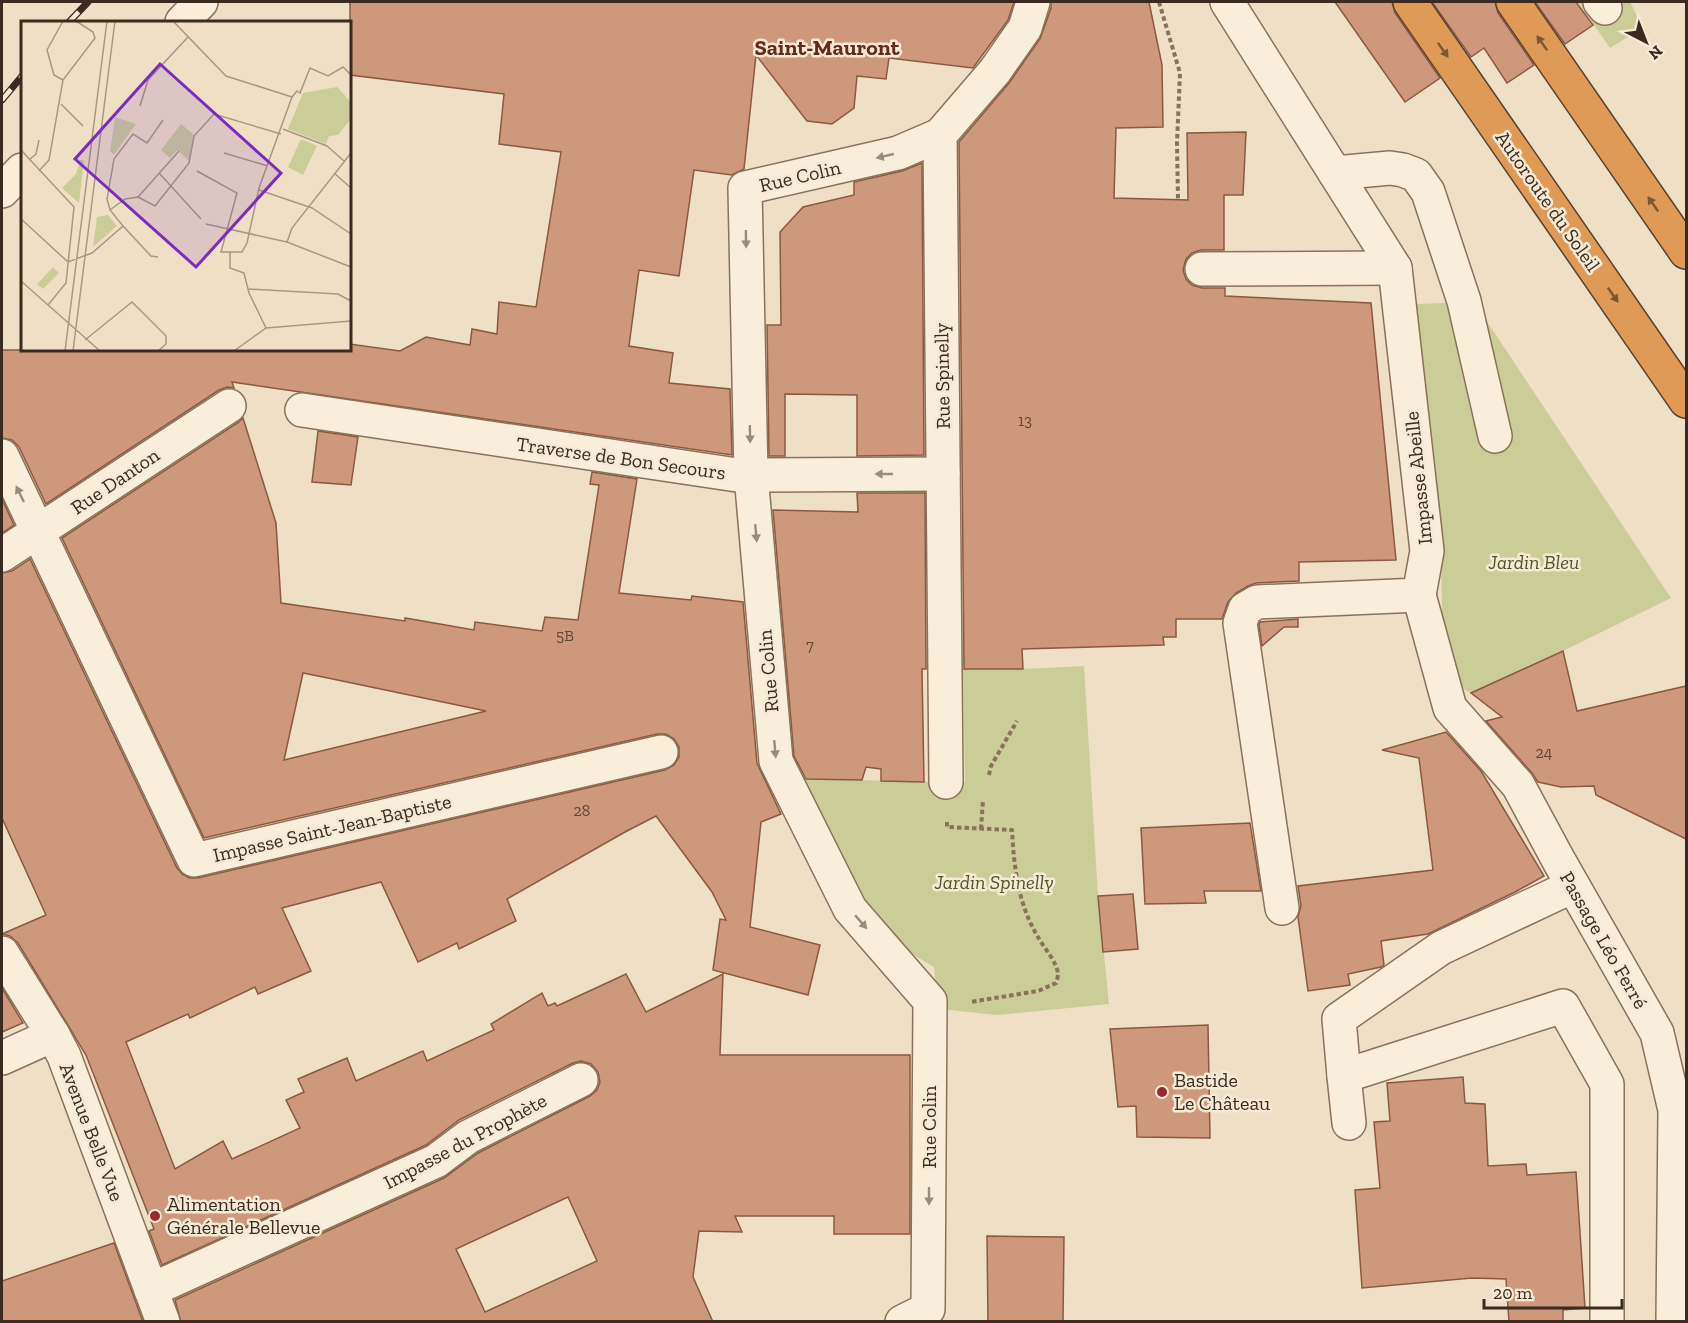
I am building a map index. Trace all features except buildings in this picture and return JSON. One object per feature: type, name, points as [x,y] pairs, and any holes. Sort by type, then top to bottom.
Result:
[{"type":"highway","name":"Autoroute du Soleil","points":[[1410,2],[1686,401]]},
{"type":"highway","points":[[1513,2],[1686,252]]},
{"type":"street","points":[[183,21],[201,2]]},
{"type":"street","points":[[940,135],[995,71],[1025,28],[1033,2]]},
{"type":"street","name":"Impasse Abeille","points":[[1227,2],[1395,268],[1427,551],[1423,608]]},
{"type":"street","name":"Rue Spinelly","points":[[940,135],[946,782]]},
{"type":"street","name":"Rue Colin","points":[[915,1316],[929,1240],[930,1001],[850,909],[776,761],[751,475],[745,188],[898,153],[940,135]]},
{"type":"street","points":[[1335,173],[1390,168],[1403,170],[1416,176],[1428,192],[1464,301],[1495,436]]},
{"type":"street","points":[[2,191],[21,171]]},
{"type":"street","points":[[1202,269],[1395,268]]},
{"type":"street","name":"Rue Danton","points":[[2,555],[229,406]]},
{"type":"street","name":"Traverse de Bon Secours","points":[[302,410],[737,475],[943,474]]},
{"type":"street","name":"Impasse Saint-Jean-Baptiste","points":[[2,456],[194,860],[661,752]]},
{"type":"street","points":[[1282,908],[1240,623],[1245,609],[1257,602],[1423,608]]},
{"type":"street","name":"Passage Léo Ferré","points":[[1423,608],[1450,708],[1518,785],[1657,1033],[1675,1110],[1673,1322]]},
{"type":"street","points":[[1349,1123],[1339,1019],[1441,948],[1566,874]]},
{"type":"street","name":"Avenue Belle Vue","points":[[2,952],[64,1056],[163,1322]]},
{"type":"street","points":[[1344,1076],[1563,1006],[1607,1084],[1607,1322]]},
{"type":"street","points":[[2,1058],[53,1035]]},
{"type":"street","name":"Impasse du Prophète","points":[[151,1290],[436,1161],[468,1137],[581,1080]]},
{"type":"path","points":[[1160,2],[1179,73],[1178,200]]},
{"type":"path","points":[[986,783],[991,766],[1017,721]]},
{"type":"path","points":[[930,1001],[960,1003],[1038,991],[1056,983],[1058,974],[1023,906],[1015,871],[1012,830],[947,827],[946,782]]},
{"type":"path","points":[[981,829],[984,792]]},
{"type":"green space","points":[[1578,2],[1630,2],[1643,28],[1610,48]]},
{"type":"green space","name":"Jardin Bleu","points":[[1474,302],[1671,598],[1471,693],[1460,687],[1442,613],[1441,553],[1416,304]]},
{"type":"green space","name":"Jardin Spinelly","points":[[1084,666],[1098,896],[1109,1004],[997,1015],[939,1009],[934,967],[895,944],[864,912],[793,779],[965,782],[963,669]]},
{"type":"railway","points":[[70,21],[88,2]]},
{"type":"railway","points":[[2,100],[21,77]]},
{"type":"place","name":"Bastide Le Château","points":[[1162,1092]]},
{"type":"place","name":"Alimentation Générale Bellevue","points":[[155,1216]]},
{"type":"district","name":"Saint-Mauront","points":[[827,47]]}]
